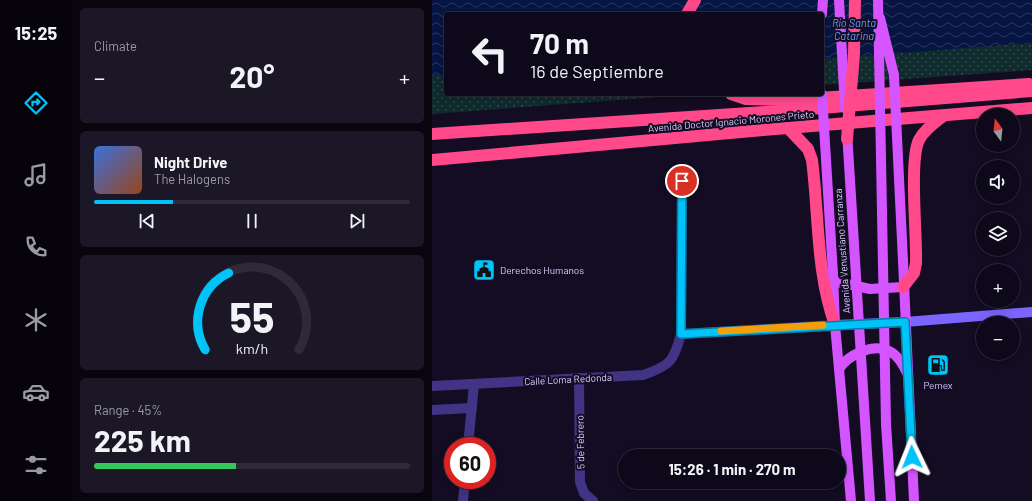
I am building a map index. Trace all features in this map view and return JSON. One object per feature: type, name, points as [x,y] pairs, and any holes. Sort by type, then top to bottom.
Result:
[{"type":"highway","points":[[688,12],[695,0]]},
{"type":"highway","points":[[848,139],[854,54],[855,0]]},
{"type":"highway","points":[[737,96],[746,99],[788,100],[1032,84]]},
{"type":"highway","name":"Avenida Doctor Ignacio Morones Prieto","points":[[432,134],[796,110],[1032,91]]},
{"type":"highway","name":"Avenida Doctor Ignacio Morones Prieto","points":[[432,160],[1032,108]]},
{"type":"highway","points":[[903,287],[914,273],[916,263],[916,146],[923,133],[942,117]]},
{"type":"highway","points":[[788,128],[808,149],[812,160],[822,278],[826,300],[835,325]]},
{"type":"main road","points":[[822,12],[823,0]]},
{"type":"main road","name":"Avenida Venustiano Carranza","points":[[839,0],[870,501]]},
{"type":"main road","points":[[878,0],[886,417],[891,501]]},
{"type":"main road","points":[[879,14],[887,41],[894,74],[914,501]]},
{"type":"main road","points":[[822,96],[835,325],[851,501]]},
{"type":"main road","points":[[833,278],[870,290],[903,287]]},
{"type":"main road","points":[[839,369],[844,361],[857,353],[876,349],[889,351],[897,357],[909,377]]},
{"type":"street","name":"Calle Loma Redonda","points":[[432,386],[643,375],[655,371],[671,361],[676,352],[681,334],[682,181]]},
{"type":"street","points":[[681,334],[905,322],[1032,312]]},
{"type":"street","name":"5 de Febrero","points":[[579,378],[580,482],[584,493],[592,501]]},
{"type":"street","points":[[469,437],[474,384]]},
{"type":"street","points":[[432,410],[472,408]]},
{"type":"street","points":[[463,501],[464,489]]},
{"type":"green space","name":"Río Santa Catarina","points":[[432,0],[1032,0],[1032,70],[824,85],[824,12],[444,12],[444,96],[672,96],[432,114]]},
{"type":"water","name":"Río Santa Catarina","points":[[432,0],[1032,0],[1032,43],[824,59],[824,12],[444,12],[444,75],[432,75]]},
{"type":"slow traffic","points":[[721,331],[823,325]]},
{"type":"place","name":"Derechos Humanos","points":[[484,270]]},
{"type":"place","name":"Pemex","points":[[938,365]]},
{"type":"route","points":[[682,181],[681,334],[905,322],[910,389],[912,457]]}]
